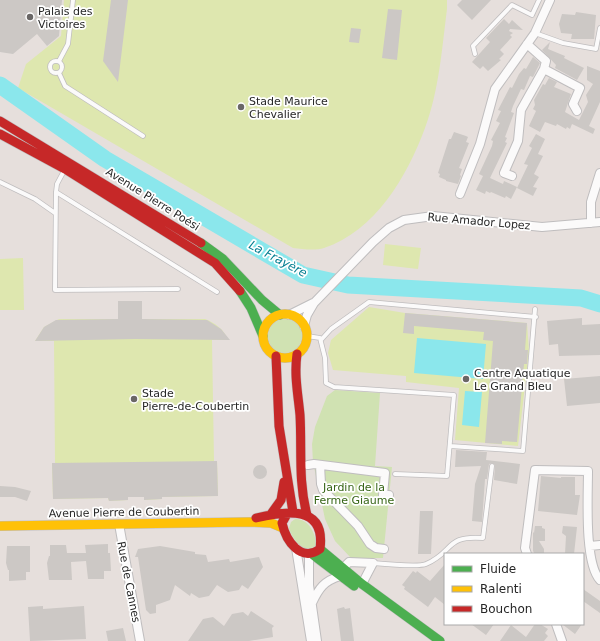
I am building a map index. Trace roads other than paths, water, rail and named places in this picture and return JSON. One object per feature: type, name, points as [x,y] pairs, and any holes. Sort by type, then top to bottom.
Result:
[{"type":"main road","name":"Avenue Pierre Poési","points":[[0,122],[215,263],[239,289],[251,308],[263,336]]},
{"type":"main road","name":"Avenue Pierre Poési","points":[[0,134],[67,166],[198,241],[223,259],[262,300],[284,315]]},
{"type":"main road","points":[[284,315],[295,317],[304,326],[307,336],[304,346],[297,354],[283,358],[276,356],[267,348],[263,336],[268,322],[284,315]]},
{"type":"main road","points":[[297,354],[295,377],[300,424],[299,466],[307,515],[316,524],[321,534],[314,553]]},
{"type":"main road","points":[[276,356],[278,369],[277,405],[290,513],[282,523],[288,540],[296,548],[314,553],[362,584],[440,641]]},
{"type":"main road","points":[[270,514],[281,500],[284,491],[285,467]]},
{"type":"main road","points":[[290,513],[307,515]]},
{"type":"main road","name":"Avenue Pierre de Coubertin","points":[[249,522],[270,514],[290,513]]},
{"type":"main road","name":"Avenue Pierre de Coubertin","points":[[0,526],[249,522],[256,524],[272,522],[283,528]]},
{"type":"main road","points":[[342,572],[428,641]]},
{"type":"street","points":[[460,194],[480,144],[495,89],[535,33],[550,0]]},
{"type":"street","points":[[512,176],[504,173],[518,141],[521,110],[544,69],[546,61],[541,54],[527,44]]},
{"type":"street","points":[[544,69],[580,88],[573,104],[577,111]]},
{"type":"street","points":[[591,223],[591,202],[600,173]]},
{"type":"street","name":"Rue Amador Lopez","points":[[314,303],[389,228],[404,220],[419,216],[433,216],[542,227],[600,222]]},
{"type":"street","points":[[284,315],[314,303]]},
{"type":"street","points":[[304,326],[307,315],[314,303]]},
{"type":"street","points":[[308,465],[320,465],[385,473],[383,495],[389,495]]},
{"type":"street","points":[[320,465],[321,484],[323,490],[358,526],[370,544],[376,548],[384,549]]},
{"type":"street","points":[[527,553],[525,548],[535,470],[588,471],[592,565],[596,576],[600,580]]},
{"type":"street","name":"Rue de Cannes","points":[[119,524],[140,641]]},
{"type":"street","points":[[590,546],[600,545]]},
{"type":"street","points":[[296,548],[311,641]]},
{"type":"street","points":[[314,553],[308,576],[317,641]]},
{"type":"street","points":[[312,604],[319,589],[324,583],[342,572],[350,562],[373,563],[362,584]]},
{"type":"street","points":[[556,625],[562,641]]},
{"type":"lane","points":[[59,61],[68,44],[73,0]]},
{"type":"lane","points":[[475,54],[472,46],[512,5],[532,15],[539,0]]},
{"type":"lane","points":[[535,33],[563,43],[596,48],[600,28]]},
{"type":"lane","points":[[59,61],[53,61],[50,67],[53,72],[59,73]]},
{"type":"lane","points":[[59,61],[63,68],[59,73]]},
{"type":"lane","points":[[59,73],[65,86],[144,136]]},
{"type":"lane","points":[[67,166],[57,184],[56,192],[55,290],[178,289]]},
{"type":"lane","points":[[0,182],[35,199],[55,212]]},
{"type":"lane","points":[[56,192],[217,292]]},
{"type":"lane","points":[[321,340],[331,329],[369,302],[536,317]]},
{"type":"lane","points":[[450,446],[523,451],[536,309]]},
{"type":"lane","points":[[307,336],[320,338],[321,340]]},
{"type":"lane","points":[[321,340],[327,375],[326,383],[334,387],[454,395],[446,476],[395,474]]},
{"type":"lane","points":[[373,563],[425,564],[436,558],[453,542],[468,537],[483,538],[492,466]]},
{"type":"water","points":[[417,338],[486,344],[483,379],[414,373]]},
{"type":"water","points":[[465,391],[482,392],[479,427],[462,425]]},
{"type":"waterway","name":"La Frayère","points":[[0,85],[105,159],[303,275],[348,285],[581,298],[600,304]]},
{"type":"place","name":"Palais des Victoires","points":[[30,17]]},
{"type":"place","name":"Stade Maurice Chevalier","points":[[241,107]]},
{"type":"place","name":"Centre Aquatique Le Grand Bleu","points":[[466,379]]},
{"type":"place","name":"Stade Pierre-de-Coubertin","points":[[134,399]]},
{"type":"park label","name":"Jardin de la Ferme Giaume","points":[[354,493]]}]
